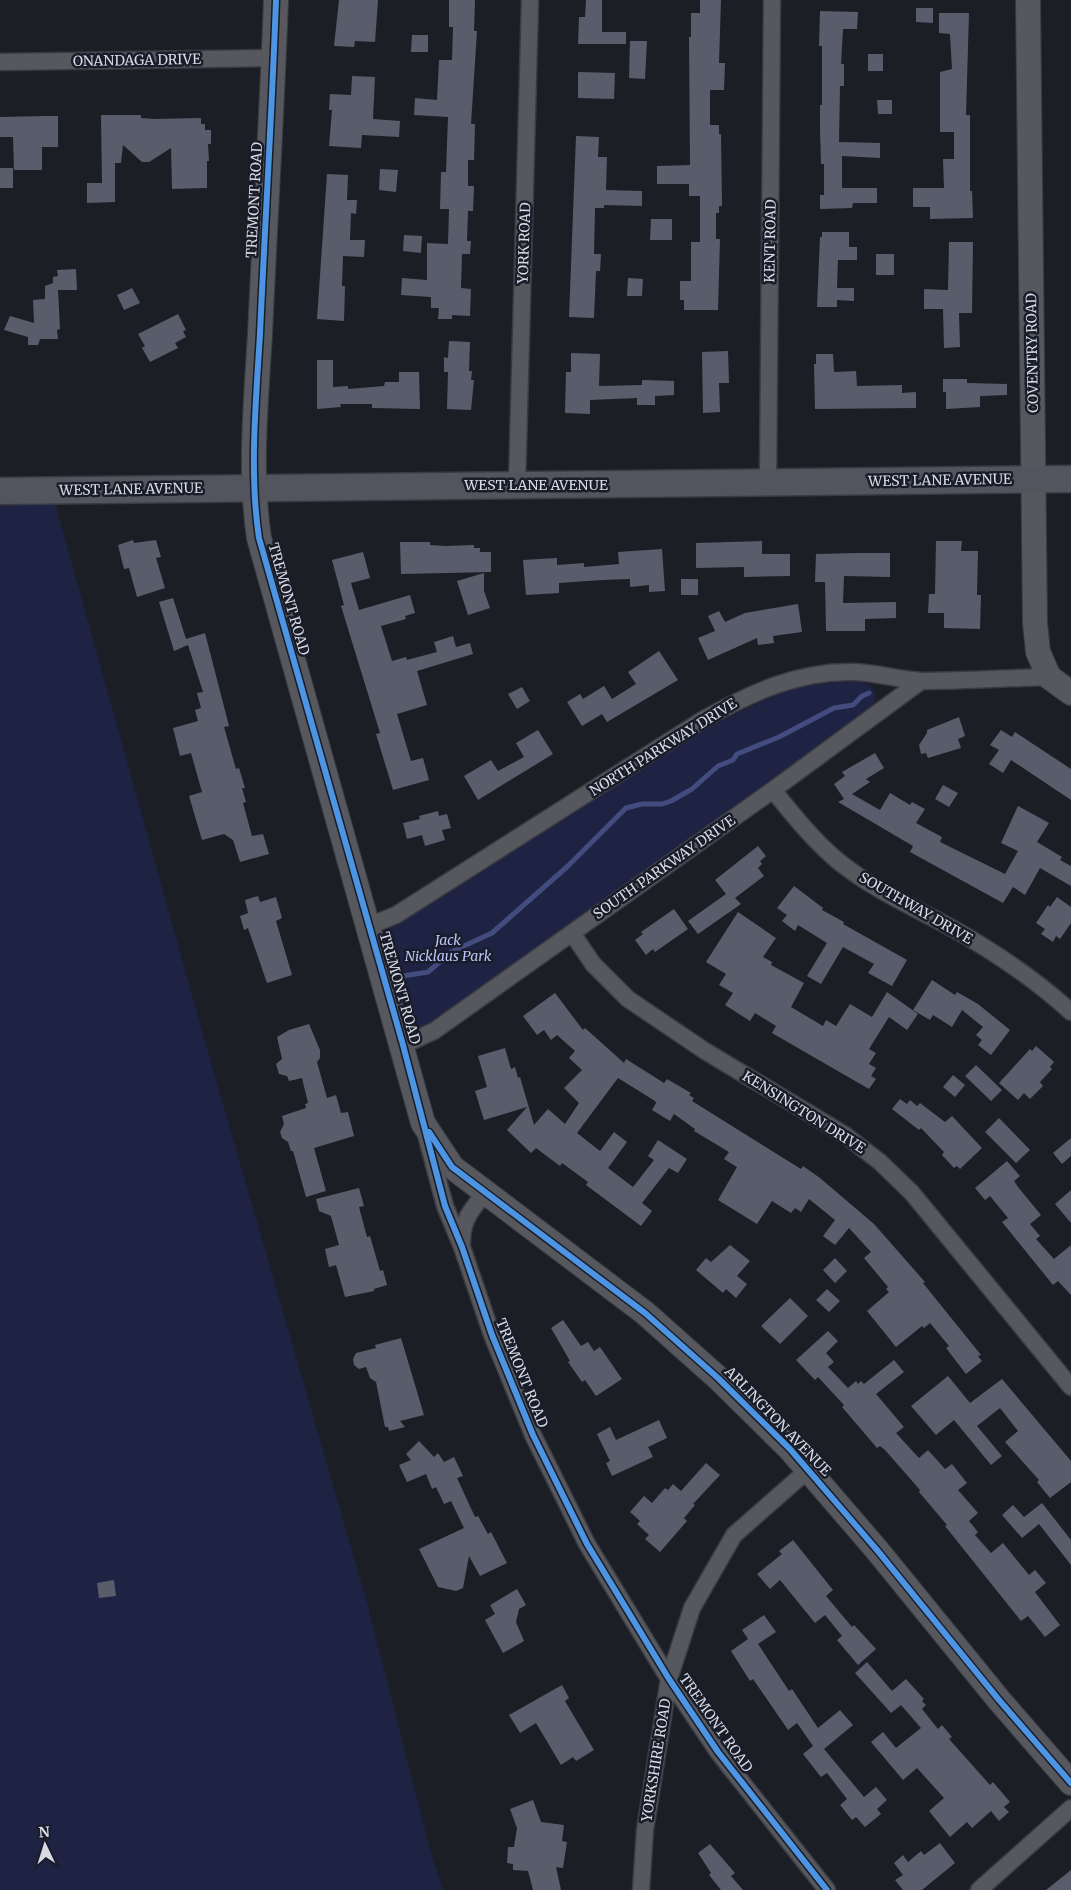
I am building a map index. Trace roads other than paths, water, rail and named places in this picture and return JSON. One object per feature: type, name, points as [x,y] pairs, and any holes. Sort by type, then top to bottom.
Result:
[{"type":"main road","name":"WEST LANE AVENUE","points":[[0,491],[1071,479]]},
{"type":"street","name":"TREMONT ROAD","points":[[276,0],[253,488],[259,538],[403,1045],[445,1206],[462,1247],[492,1335],[533,1435],[587,1544],[669,1679],[718,1752],[827,1890]]},
{"type":"street","name":"YORK ROAD","points":[[517,485],[530,0]]},
{"type":"street","name":"KENT ROAD","points":[[768,482],[772,0]]},
{"type":"street","name":"COVENTRY ROAD","points":[[1028,0],[1036,623],[1038,652],[1049,676],[1071,693]]},
{"type":"street","name":"ONANDAGA DRIVE","points":[[0,62],[274,58]]},
{"type":"street","name":"NORTH PARKWAY DRIVE","points":[[369,926],[396,915],[696,724],[740,699],[784,681],[817,674],[853,672],[885,674],[921,681],[1049,676]]},
{"type":"street","name":"SOUTH PARKWAY DRIVE","points":[[403,1045],[434,1032],[773,790],[921,681]]},
{"type":"street","name":"SOUTHWAY DRIVE","points":[[773,790],[810,836],[838,861],[880,890],[958,932],[1010,963],[1071,1012]]},
{"type":"street","name":"KENSINGTON DRIVE","points":[[572,933],[593,964],[628,999],[705,1051],[846,1136],[880,1162],[924,1207],[1071,1387]]},
{"type":"street","name":"ARLINGTON AVENUE","points":[[424,1123],[452,1167],[645,1312],[718,1378],[809,1469],[999,1700],[1071,1783]]},
{"type":"street","name":"TREMONT ROAD","points":[[462,1247],[463,1223],[485,1193]]},
{"type":"street","name":"YORKSHIRE ROAD","points":[[641,1890],[645,1830],[669,1679],[692,1608],[734,1535],[809,1469]]},
{"type":"street","points":[[979,1890],[1071,1808]]},
{"type":"waterway","points":[[403,976],[428,972],[451,952],[492,933],[568,866],[626,808],[642,804],[662,804],[671,801],[692,789],[718,766],[733,760],[737,754],[779,737],[834,708],[853,705],[862,696],[869,693]]},
{"type":"park label","name":"Jack Nicklaus Park","points":[[448,948]]}]
